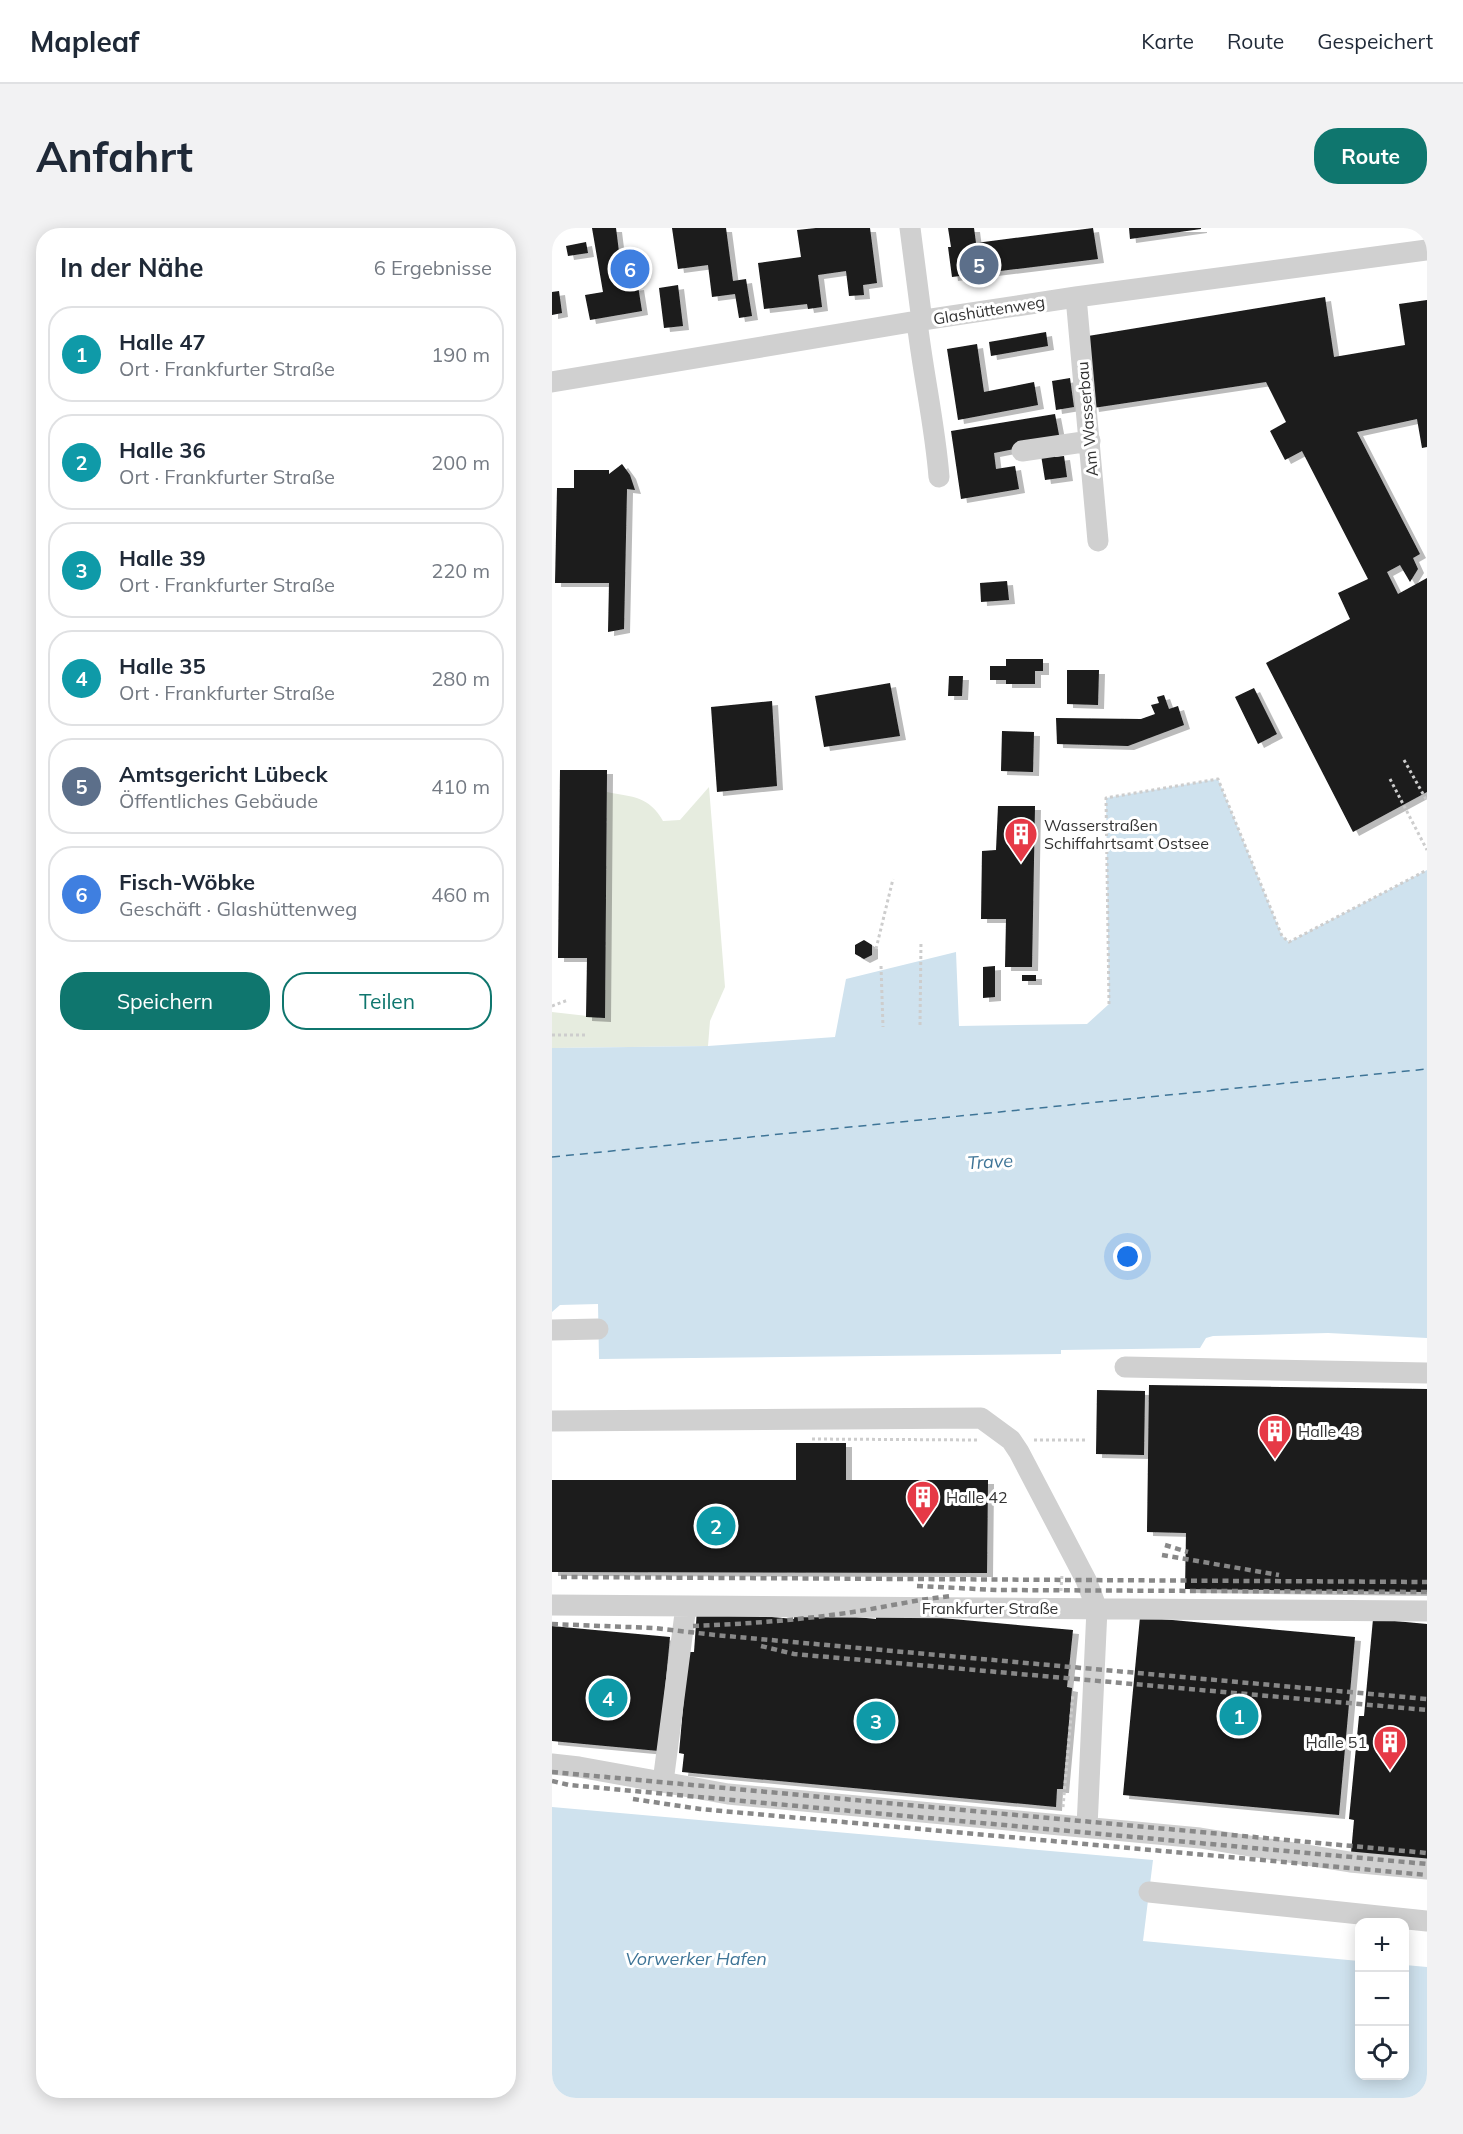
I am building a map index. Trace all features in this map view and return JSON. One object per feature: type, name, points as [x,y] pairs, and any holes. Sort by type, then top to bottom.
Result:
[{"type":"street","points":[[910,228],[939,477]]},
{"type":"street","name":"Glashüttenweg","points":[[552,382],[1076,297],[1427,250]]},
{"type":"street","name":"Am Wasserbau","points":[[1076,297],[1098,540]]},
{"type":"street","points":[[1022,451],[1089,441]]},
{"type":"street","points":[[552,1330],[598,1329]]},
{"type":"street","points":[[1125,1367],[1427,1373]]},
{"type":"street","points":[[552,1421],[981,1418],[1011,1440],[1086,1580],[1097,1608],[1087,1827]]},
{"type":"street","name":"Frankfurter Straße","points":[[552,1605],[1427,1611]]},
{"type":"street","points":[[663,1782],[686,1606]]},
{"type":"street","points":[[552,1764],[728,1794],[1200,1838],[1350,1862],[1427,1869]]},
{"type":"street","points":[[1149,1892],[1427,1921]]},
{"type":"path","points":[[1404,760],[1427,801]]},
{"type":"path","points":[[1109,1004],[1106,798],[1218,779],[1282,936],[1289,942],[1427,870]]},
{"type":"path","points":[[1390,779],[1427,850]]},
{"type":"path","points":[[876,948],[893,879]]},
{"type":"path","points":[[920,1025],[921,941]]},
{"type":"path","points":[[881,966],[883,1027]]},
{"type":"path","points":[[552,1006],[568,1000]]},
{"type":"path","points":[[552,1035],[586,1035]]},
{"type":"path","points":[[1061,1824],[1073,1691]]},
{"type":"shaded area","points":[[709,787],[725,987],[710,1021],[708,1046],[552,1048],[552,1012],[605,1018],[607,792],[646,802],[663,821],[680,820]]},
{"type":"water","name":"Trave","points":[[1218,779],[1282,936],[1289,942],[1427,870],[1427,1338],[1328,1333],[1213,1336],[1206,1338],[1200,1348],[1061,1350],[1061,1354],[599,1359],[598,1304],[560,1305],[552,1312],[552,1048],[708,1046],[835,1037],[846,979],[956,952],[959,1026],[1087,1024],[1109,1004],[1106,798]]},
{"type":"water","name":"Vorwerker Hafen","points":[[552,1807],[1153,1860],[1143,1941],[1355,1961],[1355,2080],[1409,2080],[1409,1965],[1427,1967],[1427,2098],[552,2098]]},
{"type":"building","points":[[592,228],[616,228],[620,260],[633,258],[636,278],[624,280],[625,288],[638,286],[642,311],[590,320],[585,295],[603,292]]},
{"type":"building","points":[[672,228],[726,228],[733,281],[746,279],[752,316],[739,318],[735,294],[712,297],[708,265],[678,269]]},
{"type":"building","points":[[870,228],[877,283],[863,285],[864,295],[849,296],[846,271],[818,275],[822,307],[808,309],[807,304],[764,309],[758,263],[801,257],[797,230]]},
{"type":"building","points":[[948,228],[974,228],[976,243],[1093,228],[1098,259],[952,277]]},
{"type":"building","points":[[1129,228],[1201,228],[1201,229],[1130,239]]},
{"type":"building","points":[[586,242],[588,253],[568,256],[566,246]]},
{"type":"building","points":[[678,285],[683,326],[664,328],[659,288]]},
{"type":"building","points":[[559,291],[562,313],[552,315],[552,292]]},
{"type":"building","points":[[1325,297],[1334,357],[1405,345],[1399,304],[1427,300],[1427,447],[1422,448],[1417,419],[1357,432],[1420,554],[1413,558],[1418,569],[1410,582],[1400,565],[1387,572],[1398,594],[1427,578],[1427,792],[1353,832],[1266,663],[1350,619],[1338,593],[1368,579],[1302,451],[1285,460],[1270,431],[1286,422],[1266,382],[1093,408],[1082,337]]},
{"type":"building","points":[[1046,332],[1048,346],[991,356],[989,342]]},
{"type":"building","points":[[977,344],[984,392],[1034,382],[1038,405],[958,420],[947,349]]},
{"type":"building","points":[[1070,378],[1074,407],[1056,410],[1052,381]]},
{"type":"building","points":[[1055,414],[1060,440],[994,453],[996,469],[1015,466],[1019,489],[961,499],[951,431]]},
{"type":"building","points":[[1055,453],[1055,457],[1064,456],[1067,477],[1045,480],[1041,455]]},
{"type":"building","points":[[622,464],[630,475],[635,490],[627,489],[624,629],[608,632],[609,583],[555,583],[557,488],[574,488],[574,470],[609,470],[609,474]]},
{"type":"building","points":[[1007,581],[1009,600],[981,602],[980,583]]},
{"type":"building","points":[[1006,659],[1043,659],[1043,671],[1035,671],[1035,684],[1006,684],[1006,680],[990,680],[990,666],[1006,666]]},
{"type":"building","points":[[1067,670],[1099,670],[1098,705],[1067,704]]},
{"type":"building","points":[[949,676],[963,676],[962,696],[948,696]]},
{"type":"building","points":[[890,683],[900,736],[824,747],[815,696]]},
{"type":"building","points":[[1254,688],[1277,734],[1258,744],[1235,697]]},
{"type":"building","points":[[1164,695],[1169,709],[1178,706],[1184,725],[1128,746],[1057,744],[1056,718],[1141,719],[1155,714],[1151,705],[1159,703],[1157,697]]},
{"type":"building","points":[[772,701],[777,786],[717,792],[711,707]]},
{"type":"building","points":[[1002,731],[1034,732],[1033,772],[1001,771]]},
{"type":"building","points":[[560,770],[607,770],[605,1018],[586,1017],[587,958],[558,958]]},
{"type":"building","name":"Wasserstraßen Schiffahrtsamt Ostsee","points":[[998,806],[1035,806],[1032,967],[1005,967],[1006,919],[981,919],[982,851],[996,850]]},
{"type":"building","points":[[864,940],[872,945],[872,955],[864,959],[855,954],[855,945]]},
{"type":"building","points":[[995,966],[995,997],[983,998],[983,967]]},
{"type":"building","points":[[1022,975],[1036,975],[1036,981],[1022,981]]},
{"type":"building","name":"Halle 48","points":[[1149,1385],[1427,1389],[1427,1592],[1185,1589],[1186,1533],[1147,1532]]},
{"type":"building","points":[[1097,1390],[1145,1391],[1144,1455],[1096,1454]]},
{"type":"building","points":[[796,1443],[846,1443],[846,1480],[988,1480],[987,1573],[552,1572],[552,1480],[796,1480]]},
{"type":"building","points":[[697,1610],[794,1619],[795,1611],[876,1619],[876,1612],[1073,1630],[1067,1687],[1072,1688],[1063,1789],[1057,1789],[1056,1807],[682,1772],[684,1754],[679,1753],[688,1652],[694,1652]]},
{"type":"building","points":[[1140,1617],[1355,1637],[1339,1815],[1123,1795]]},
{"type":"building","points":[[1373,1619],[1427,1624],[1427,1860],[1351,1853],[1354,1820],[1349,1819],[1359,1716],[1364,1716]]},
{"type":"building","points":[[552,1626],[670,1637],[659,1751],[552,1741]]},
{"type":"ferry route","points":[[552,1157],[1427,1069]]},
{"type":"railway","points":[[1165,1545],[1188,1552]]},
{"type":"railway","points":[[1162,1555],[1279,1575]]},
{"type":"railway","points":[[561,1577],[1427,1582]]},
{"type":"railway","points":[[917,1586],[997,1590],[1427,1592]]},
{"type":"railway","points":[[693,1626],[813,1617],[952,1596]]},
{"type":"railway","points":[[552,1624],[654,1628],[1427,1699]]},
{"type":"railway","points":[[761,1646],[794,1654],[1427,1710]]},
{"type":"railway","points":[[552,1772],[1427,1853]]},
{"type":"railway","points":[[552,1781],[569,1785],[1427,1864]]},
{"type":"railway","points":[[633,1799],[700,1809],[1427,1875]]},
{"type":"place","name":"Amtsgericht Lübeck","points":[[979,265]]},
{"type":"place","name":"Fisch-Wöbke","points":[[630,269]]},
{"type":"place","name":"Wasserstraßen Schiffahrtsamt Ostsee","points":[[1021,863]]},
{"type":"place","name":"Halle 48","points":[[1275,1460]]},
{"type":"place","name":"Halle 36","points":[[716,1526]]},
{"type":"place","name":"Halle 42","points":[[923,1526]]},
{"type":"place","name":"Halle 35","points":[[608,1698]]},
{"type":"place","name":"Halle 47","points":[[1239,1716]]},
{"type":"place","name":"Halle 39","points":[[876,1721]]},
{"type":"place","name":"Halle 51","points":[[1390,1771]]}]
